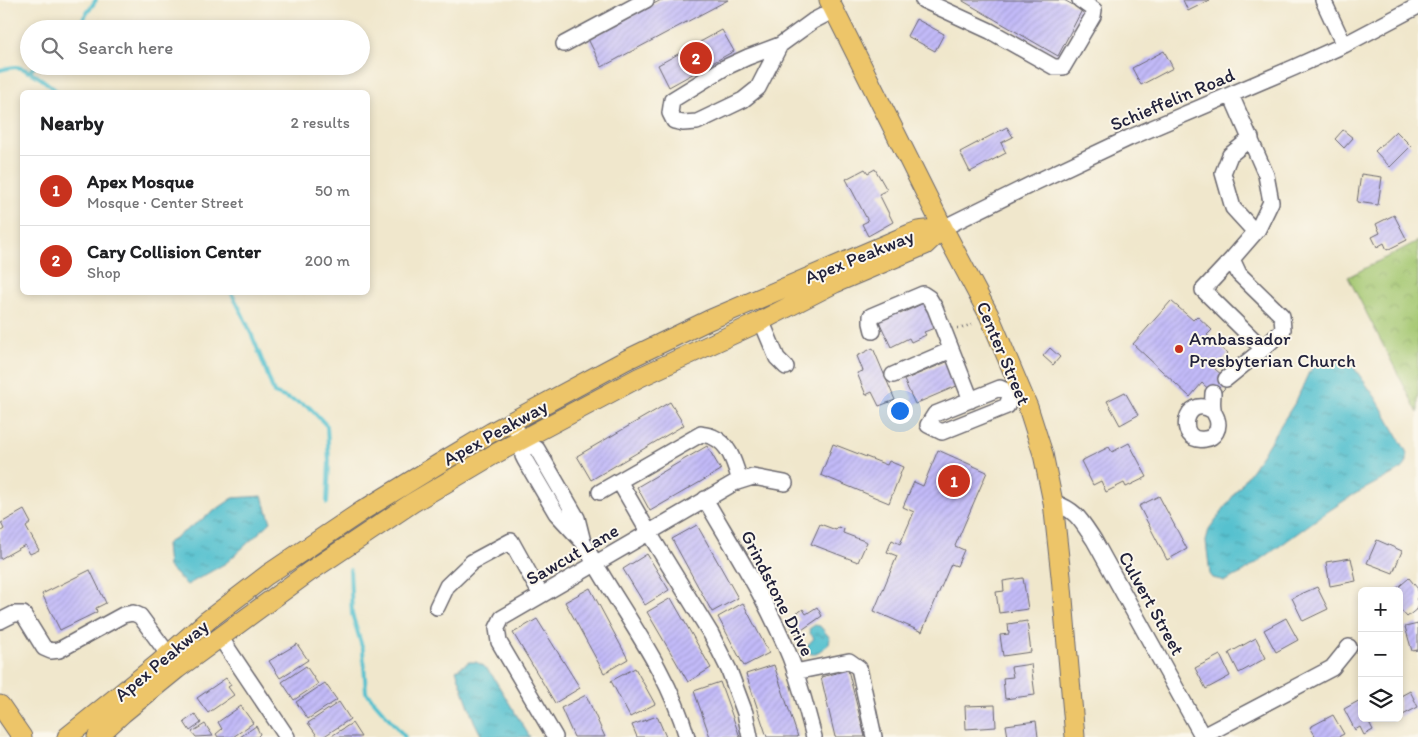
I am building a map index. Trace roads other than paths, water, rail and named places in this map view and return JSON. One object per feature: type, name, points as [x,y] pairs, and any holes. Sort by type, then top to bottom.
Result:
[{"type":"main road","name":"Center Street","points":[[832,5],[943,228],[989,315],[1016,391],[1028,407],[1043,454],[1053,502],[1075,737]]},
{"type":"main road","name":"Apex Peakway","points":[[97,737],[177,669],[309,572],[412,503],[493,455],[638,378],[835,283],[925,245],[943,228]]},
{"type":"main road","name":"Apex Peakway","points":[[67,737],[208,620],[267,575],[421,474],[512,421],[626,360],[709,320],[910,234],[918,231],[943,228]]},
{"type":"main road","points":[[0,705],[22,737]]},
{"type":"street","points":[[564,44],[646,0]]},
{"type":"street","points":[[923,0],[944,4],[1054,67],[1063,67],[1093,16],[1094,10],[1080,0]]},
{"type":"street","points":[[1323,0],[1344,45]]},
{"type":"street","points":[[780,45],[758,88],[744,100],[697,122],[683,123],[674,121],[670,113],[672,100],[724,68],[780,45],[832,5]]},
{"type":"street","name":"Schieffelin Road","points":[[943,228],[1130,138],[1344,45],[1418,6]]},
{"type":"street","points":[[1231,95],[1266,174],[1272,202],[1255,232],[1202,290],[1263,349]]},
{"type":"street","points":[[1251,138],[1230,155],[1223,173],[1233,208],[1255,232]]},
{"type":"street","points":[[1226,379],[1283,330],[1282,316],[1239,274],[1232,259]]},
{"type":"street","points":[[873,331],[871,316],[922,294],[929,298],[972,400]]},
{"type":"street","points":[[761,320],[777,358],[786,367]]},
{"type":"street","points":[[893,375],[950,346]]},
{"type":"street","points":[[1000,388],[1016,391],[1007,406],[942,432],[922,428],[935,414],[1000,388]]},
{"type":"street","points":[[1213,393],[1213,411]]},
{"type":"street","points":[[512,421],[522,440],[537,449],[577,518],[583,542],[657,667],[680,715],[687,737]]},
{"type":"street","points":[[600,492],[700,434],[712,436],[722,443],[732,457],[740,480]]},
{"type":"street","name":"Sawcut Lane","points":[[555,737],[499,642],[497,628],[502,618],[734,482],[753,477],[785,483]]},
{"type":"street","points":[[619,481],[711,634],[730,670],[745,713],[750,737]]},
{"type":"street","name":"Grindstone Drive","points":[[705,499],[767,608],[790,656],[814,737]]},
{"type":"street","name":"Culvert Street","points":[[1053,502],[1068,507],[1080,518],[1203,737]]},
{"type":"street","points":[[437,607],[447,586],[472,562],[511,541],[541,595]]},
{"type":"street","points":[[0,621],[14,614],[23,614],[44,648],[51,651],[59,650],[123,615],[133,613],[140,616],[168,654]]},
{"type":"street","points":[[220,638],[287,737]]},
{"type":"street","points":[[1203,737],[1332,668],[1349,647]]},
{"type":"street","points":[[796,672],[849,661],[859,668],[874,737]]},
{"type":"water","points":[[1325,361],[1346,362],[1352,365],[1376,398],[1406,451],[1407,459],[1405,465],[1402,469],[1353,495],[1321,516],[1244,572],[1225,581],[1213,578],[1210,574],[1206,541],[1209,529],[1254,467],[1296,401],[1309,372],[1317,364]]},
{"type":"water","points":[[262,496],[271,522],[226,563],[187,585],[168,567],[166,544],[233,498]]},
{"type":"water","points":[[815,625],[820,626],[830,638],[829,644],[816,654],[811,654],[807,649],[814,638],[809,629]]},
{"type":"water","points":[[469,662],[476,662],[484,666],[492,675],[530,737],[482,737],[474,721],[456,670]]},
{"type":"waterway","points":[[82,20],[96,0]]},
{"type":"waterway","points":[[0,70],[20,68]]},
{"type":"waterway","points":[[35,75],[55,90]]},
{"type":"waterway","points":[[233,295],[255,342],[274,393],[309,407],[327,426],[329,462],[327,503]]},
{"type":"waterway","points":[[350,570],[352,614],[363,650],[366,692],[405,737]]},
{"type":"place","name":"Cary Collision Center","points":[[696,58]]},
{"type":"place","name":"Ambassador Presbyterian Church","points":[[1179,349]]},
{"type":"place","name":"Apex Mosque","points":[[954,481]]}]
